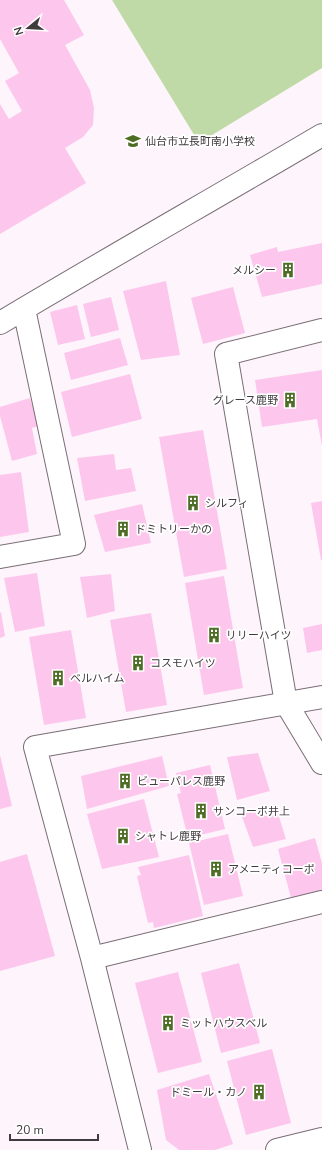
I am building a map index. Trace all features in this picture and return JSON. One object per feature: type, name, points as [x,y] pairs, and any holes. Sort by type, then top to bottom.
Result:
[{"type":"street","points":[[0,323],[217,198],[322,135]]},
{"type":"street","points":[[0,557],[74,544],[24,309]]},
{"type":"street","points":[[322,330],[226,354],[286,703],[322,763]]},
{"type":"street","points":[[140,1150],[92,958],[35,747],[322,697]]},
{"type":"street","points":[[92,958],[322,902]]},
{"type":"street","points":[[278,1150],[313,1144]]},
{"type":"green space","points":[[112,0],[322,0],[322,68],[199,143]]},
{"type":"building","points":[[0,0],[64,0],[84,35],[65,45],[90,90],[94,108],[93,125],[83,137],[65,148],[86,183],[0,234],[0,104],[9,119],[22,111],[5,81],[19,73],[0,39]]},
{"type":"building","name":"メルシー","points":[[322,243],[322,284],[262,297],[250,255],[277,247],[278,252]]},
{"type":"building","points":[[166,281],[180,355],[141,360],[123,291]]},
{"type":"building","points":[[233,287],[245,333],[203,344],[191,298]]},
{"type":"building","points":[[111,297],[119,330],[91,337],[83,304]]},
{"type":"building","points":[[77,305],[85,339],[58,345],[50,312]]},
{"type":"building","points":[[120,338],[128,365],[71,380],[64,353]]},
{"type":"building","name":"グレース鹿野","points":[[322,370],[322,446],[317,419],[262,427],[255,380]]},
{"type":"building","points":[[130,374],[142,419],[72,437],[61,392]]},
{"type":"building","points":[[30,398],[39,426],[32,428],[37,454],[12,461],[0,416],[0,407]]},
{"type":"building","name":"シルフィ","points":[[203,430],[227,569],[184,577],[159,437]]},
{"type":"building","points":[[114,454],[116,470],[131,468],[136,491],[85,501],[77,458]]},
{"type":"building","points":[[21,472],[29,532],[0,537],[0,475]]},
{"type":"building","points":[[322,501],[322,560],[321,560],[311,503]]},
{"type":"building","name":"ドミトリーかの","points":[[142,504],[151,543],[105,552],[94,515]]},
{"type":"building","points":[[37,573],[45,626],[15,632],[4,578]]},
{"type":"building","points":[[111,574],[115,611],[87,618],[80,577]]},
{"type":"building","name":"リリーハイツ","points":[[224,576],[243,688],[204,695],[185,583]]},
{"type":"building","points":[[1,612],[5,636],[0,638],[0,613]]},
{"type":"building","name":"コスモハイツ","points":[[151,613],[167,705],[126,712],[110,620]]},
{"type":"building","points":[[322,624],[322,650],[307,653],[303,628]]},
{"type":"building","name":"ベルハイム","points":[[71,630],[86,718],[44,725],[29,637]]},
{"type":"building","points":[[258,753],[270,791],[237,800],[227,757]]},
{"type":"building","points":[[0,755],[12,806],[0,809]]},
{"type":"building","name":"ビューパレス鹿野","points":[[162,756],[169,786],[87,809],[81,776]]},
{"type":"building","name":"サンコーポ井上","points":[[210,765],[225,829],[188,838],[177,794],[181,793],[176,773]]},
{"type":"building","name":"シャトレ鹿野","points":[[144,799],[159,857],[102,869],[87,814]]},
{"type":"building","points":[[275,804],[286,839],[253,847],[241,814]]},
{"type":"building","name":"アメニティコーポ","points":[[228,834],[243,896],[204,905],[189,843]]},
{"type":"building","points":[[315,838],[322,863],[322,890],[291,898],[278,849]]},
{"type":"building","points":[[27,854],[55,956],[0,971],[0,862]]},
{"type":"building","points":[[189,855],[203,916],[154,928],[153,922],[148,923],[137,876],[141,875],[138,867]]},
{"type":"building","points":[[239,963],[260,1043],[221,1053],[201,973]]},
{"type":"building","name":"ミットハウスベル","points":[[178,972],[202,1062],[158,1073],[135,983]]},
{"type":"building","name":"ドミール・カノ","points":[[272,1049],[291,1123],[246,1135],[227,1061]]},
{"type":"building","points":[[209,1074],[233,1144],[215,1150],[179,1150],[166,1140],[157,1090]]},
{"type":"place","name":"仙台市立長町南小学校","points":[[133,141]]},
{"type":"place","name":"メルシー","points":[[288,270]]},
{"type":"place","name":"グレース鹿野","points":[[290,400]]},
{"type":"place","name":"シルフィ","points":[[193,503]]},
{"type":"place","name":"ドミトリーかの","points":[[123,529]]},
{"type":"place","name":"リリーハイツ","points":[[214,635]]},
{"type":"place","name":"コスモハイツ","points":[[138,663]]},
{"type":"place","name":"ベルハイム","points":[[58,678]]},
{"type":"place","name":"ビューパレス鹿野","points":[[125,781]]},
{"type":"place","name":"サンコーポ井上","points":[[201,811]]},
{"type":"place","name":"シャトレ鹿野","points":[[123,836]]},
{"type":"place","name":"アメニティコーポ","points":[[216,869]]},
{"type":"place","name":"ミットハウスベル","points":[[168,1023]]},
{"type":"place","name":"ドミール・カノ","points":[[259,1092]]}]
